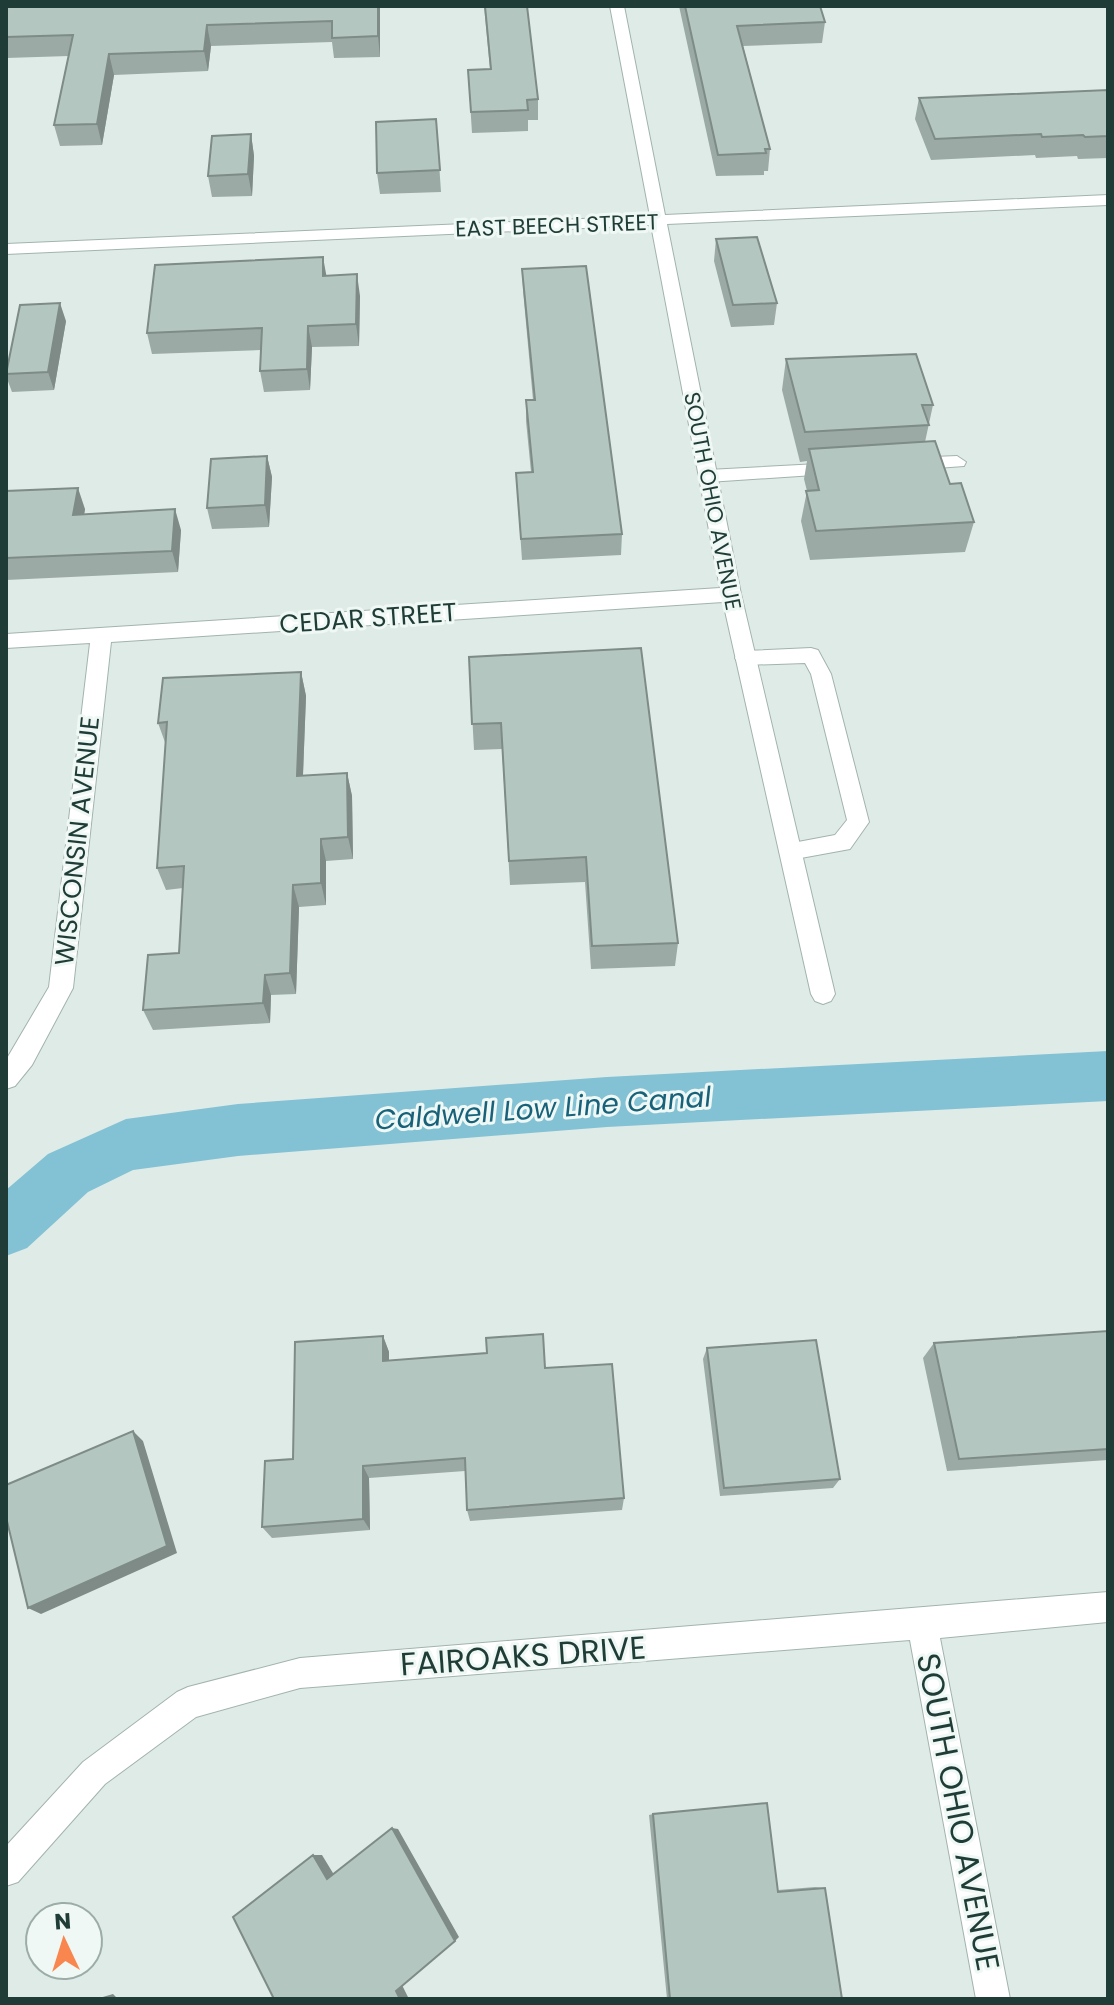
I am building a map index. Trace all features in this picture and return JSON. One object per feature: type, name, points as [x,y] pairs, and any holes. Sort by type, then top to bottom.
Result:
[{"type":"street","name":"SOUTH OHIO AVENUE","points":[[617,6],[731,594],[823,994]]},
{"type":"street","name":"EAST BEECH STREET","points":[[6,249],[1108,200]]},
{"type":"street","points":[[895,465],[957,462]]},
{"type":"street","points":[[708,476],[863,467]]},
{"type":"street","name":"CEDAR STREET","points":[[6,641],[731,594]]},
{"type":"street","name":"WISCONSIN AVENUE","points":[[6,1078],[61,988],[101,636]]},
{"type":"street","points":[[745,658],[811,655],[821,674],[858,822],[842,843],[790,851]]},
{"type":"street","name":"FAIROAKS DRIVE","points":[[6,1870],[94,1773],[188,1703],[300,1673],[1108,1607]]},
{"type":"street","name":"SOUTH OHIO AVENUE","points":[[922,1624],[993,1999]]},
{"type":"building","points":[[6,6],[378,6],[378,36],[332,38],[332,21],[207,25],[204,51],[109,54],[97,124],[54,125],[73,35],[6,37]]},
{"type":"building","points":[[485,6],[527,6],[538,99],[527,100],[528,110],[471,112],[468,70],[491,69]]},
{"type":"building","points":[[685,6],[820,6],[825,22],[737,26],[770,149],[765,149],[766,153],[718,155]]},
{"type":"building","points":[[1108,90],[1108,136],[1085,137],[1042,137],[1041,134],[935,139],[919,98]]},
{"type":"building","points":[[436,119],[440,170],[377,173],[376,122]]},
{"type":"building","points":[[251,134],[248,174],[208,176],[212,136]]},
{"type":"building","points":[[757,237],[777,303],[733,305],[716,239]]},
{"type":"building","points":[[323,257],[323,276],[357,274],[356,324],[308,326],[307,369],[260,371],[262,328],[147,333],[155,265]]},
{"type":"building","points":[[586,266],[622,534],[521,539],[516,473],[533,472],[526,400],[535,400],[522,269]]},
{"type":"building","points":[[60,303],[48,372],[6,374],[20,305]]},
{"type":"building","points":[[916,354],[933,405],[922,405],[929,425],[805,432],[786,359]]},
{"type":"building","points":[[935,441],[950,484],[961,483],[974,522],[816,531],[806,491],[819,490],[809,449]]},
{"type":"building","points":[[267,456],[265,505],[207,508],[211,459]]},
{"type":"building","points":[[78,488],[73,515],[175,509],[172,551],[6,558],[6,491]]},
{"type":"building","points":[[641,648],[678,943],[592,946],[586,857],[509,861],[501,723],[472,724],[469,657]]},
{"type":"building","points":[[301,672],[297,776],[347,773],[348,837],[321,839],[321,883],[293,885],[290,973],[265,975],[263,1003],[143,1010],[148,955],[179,953],[184,866],[157,868],[167,722],[158,723],[163,678]]},
{"type":"building","points":[[1108,1331],[1108,1449],[959,1459],[934,1343]]},
{"type":"building","points":[[543,1334],[545,1368],[612,1364],[624,1498],[467,1510],[465,1458],[363,1466],[363,1519],[262,1527],[265,1461],[293,1459],[295,1342],[383,1336],[383,1361],[487,1353],[486,1338]]},
{"type":"building","points":[[816,1340],[840,1479],[724,1488],[707,1348]]},
{"type":"building","points":[[133,1431],[167,1546],[28,1608],[6,1517],[6,1485]]},
{"type":"building","points":[[767,1803],[778,1892],[825,1888],[842,1999],[670,1999],[653,1814]]},
{"type":"building","points":[[392,1828],[455,1941],[396,1991],[400,1999],[274,1999],[233,1917],[313,1855],[327,1879]]},
{"type":"waterway","name":"Caldwell Low Line Canal","points":[[6,1228],[68,1173],[126,1145],[238,1130],[607,1102],[1108,1076]]}]
